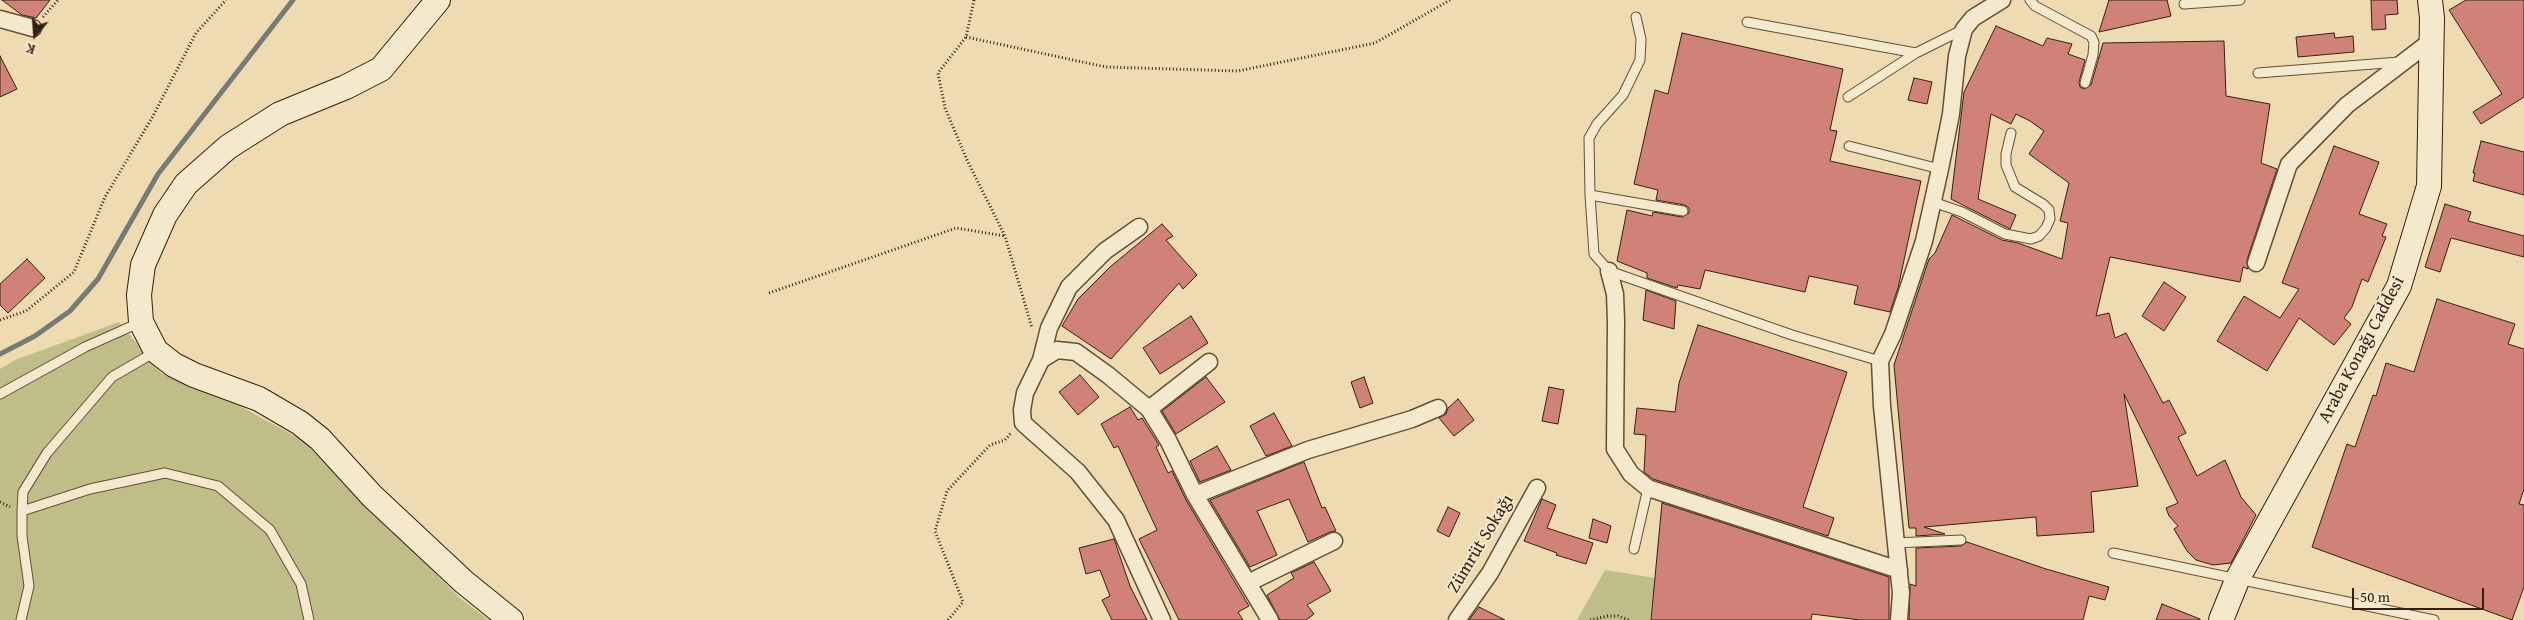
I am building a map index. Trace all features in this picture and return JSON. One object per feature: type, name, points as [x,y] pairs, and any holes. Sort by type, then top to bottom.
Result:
[{"type":"street","points":[[438,0],[382,69],[346,87],[280,114],[228,147],[186,184],[165,215],[143,265],[139,295],[141,322],[156,351],[174,365],[194,376],[259,399],[300,423],[320,440],[372,496],[442,562],[511,620]]},
{"type":"street","points":[[1899,620],[1901,593],[1880,361],[1893,334],[1921,250],[1951,114],[1957,56],[1964,29],[1973,18],[2002,0]]},
{"type":"street","name":"Araba Konağı Caddesi","points":[[2221,620],[2238,578],[2399,286],[2429,186],[2430,0]]},
{"type":"street","points":[[0,19],[33,28]]},
{"type":"street","points":[[2256,263],[2289,164],[2346,106],[2431,41]]},
{"type":"street","points":[[1139,227],[1105,251],[1069,286],[1049,328],[1041,360],[1025,392],[1022,410],[1023,423],[1078,472],[1116,520],[1162,620]]},
{"type":"street","points":[[1610,271],[1615,294],[1616,321],[1615,449],[1631,474],[1648,488],[1899,570]]},
{"type":"street","points":[[1041,360],[1057,350],[1076,352],[1108,375],[1149,409],[1168,440],[1195,495],[1270,620]]},
{"type":"street","points":[[1149,409],[1209,362]]},
{"type":"street","points":[[1195,495],[1308,450],[1412,419],[1438,408]]},
{"type":"street","name":"Zümrüt Sokağı","points":[[1457,620],[1495,565],[1537,488]]},
{"type":"street","points":[[1248,583],[1334,541]]},
{"type":"lane","points":[[2030,0],[2041,10],[2092,36],[2094,42],[2093,55],[2085,83]]},
{"type":"lane","points":[[2184,4],[2240,0]]},
{"type":"lane","points":[[1636,17],[1641,39],[1640,60],[1623,96],[1597,124],[1590,138],[1588,151],[1594,254],[1610,271],[1792,335],[1880,361]]},
{"type":"lane","points":[[1747,22],[1916,53]]},
{"type":"lane","points":[[1848,97],[1916,53],[1964,29]]},
{"type":"lane","points":[[2258,73],[2404,62]]},
{"type":"lane","points":[[1933,202],[1962,212],[2004,234],[2031,239],[2039,236],[2046,228],[2050,219],[2049,210],[2043,204],[2023,194],[2015,187],[2012,181],[2006,165],[2006,154],[2011,134]]},
{"type":"lane","points":[[1849,146],[1940,169]]},
{"type":"lane","points":[[1590,195],[1683,211]]},
{"type":"lane","points":[[0,394],[85,347],[141,322]]},
{"type":"lane","points":[[20,620],[29,586],[22,536],[23,492],[46,453],[112,377],[156,351]]},
{"type":"lane","points":[[22,511],[90,489],[165,473],[218,486],[270,530],[301,584],[309,620]]},
{"type":"lane","points":[[1634,549],[1648,488]]},
{"type":"lane","points":[[1895,543],[1961,540]]},
{"type":"lane","points":[[2113,553],[2434,620]]},
{"type":"path","points":[[0,320],[26,311],[74,272],[105,198],[154,116],[196,33],[226,0]]},
{"type":"path","points":[[974,0],[966,37],[938,73],[945,108],[967,160],[1005,236],[1041,360]]},
{"type":"path","points":[[966,37],[1106,67],[1238,71],[1376,43],[1450,0]]},
{"type":"path","points":[[769,293],[956,228],[1005,236]]},
{"type":"path","points":[[948,620],[963,602],[935,531],[947,491],[990,444],[1005,440],[1023,423]]},
{"type":"path","points":[[1590,620],[1618,616],[1629,620]]},
{"type":"shaded area","points":[[119,322],[161,373],[218,394],[302,440],[461,599],[489,620],[0,620],[0,369],[15,360]]},
{"type":"shaded area","points":[[1605,570],[1655,578],[1650,620],[1577,620]]},
{"type":"building","points":[[2,0],[50,0],[36,18],[22,15]]},
{"type":"building","points":[[2109,0],[2167,0],[2171,16],[2099,32]]},
{"type":"building","points":[[2371,0],[2397,0],[2398,14],[2385,15],[2386,29],[2372,30]]},
{"type":"building","points":[[2466,0],[2524,0],[2524,97],[2481,124],[2473,112],[2502,94],[2449,10]]},
{"type":"building","points":[[1996,26],[2043,46],[2047,38],[2072,44],[2068,54],[2085,60],[2079,82],[2080,87],[2084,89],[2091,85],[2103,43],[2224,41],[2226,96],[2270,104],[2261,163],[2277,169],[2247,260],[2248,269],[2243,267],[2240,282],[2110,257],[2096,316],[2109,313],[2115,338],[2126,333],[2163,403],[2169,400],[2186,433],[2178,437],[2197,476],[2225,460],[2241,497],[2256,515],[2231,563],[2213,565],[2196,560],[2187,551],[2174,529],[2178,526],[2169,516],[2166,508],[2178,503],[2124,394],[2138,486],[2091,492],[2094,532],[2037,536],[2036,517],[1924,527],[1945,534],[1916,536],[1916,528],[1909,528],[1894,365],[1929,259],[1935,253],[1952,215],[2002,240],[2018,243],[2062,259],[2068,223],[2060,221],[2069,183],[2029,154],[2044,131],[2030,121],[2016,114],[2011,124],[1991,114],[1978,199],[2016,215],[2010,229],[1951,199],[1964,92]]},
{"type":"building","points":[[1682,33],[1843,69],[1830,130],[1837,131],[1830,161],[1921,181],[1898,288],[1890,312],[1854,304],[1858,286],[1809,276],[1805,292],[1705,270],[1700,289],[1678,285],[1677,288],[1647,278],[1647,273],[1617,261],[1627,210],[1652,216],[1653,212],[1682,217],[1689,213],[1689,208],[1685,205],[1656,200],[1658,190],[1634,184],[1655,90],[1668,94]]},
{"type":"building","points":[[2334,33],[2335,38],[2353,36],[2354,52],[2298,57],[2296,37]]},
{"type":"building","points":[[0,56],[17,89],[0,97]]},
{"type":"building","points":[[1914,78],[1932,82],[1927,104],[1908,100]]},
{"type":"building","points":[[2481,141],[2524,152],[2524,195],[2473,181],[2475,173],[2473,173]]},
{"type":"building","points":[[2334,146],[2379,162],[2359,214],[2387,224],[2382,236],[2386,237],[2368,282],[2362,279],[2352,307],[2344,318],[2351,324],[2334,345],[2299,318],[2267,371],[2217,341],[2244,296],[2280,318],[2299,289],[2282,283]]},
{"type":"building","points":[[2445,204],[2471,212],[2468,221],[2524,236],[2524,257],[2451,238],[2440,272],[2425,267]]},
{"type":"building","points":[[1162,224],[1173,236],[1166,240],[1197,275],[1183,289],[1179,283],[1111,359],[1062,326],[1078,299],[1110,267]]},
{"type":"building","points":[[27,259],[45,278],[8,313],[0,305],[0,284]]},
{"type":"building","points":[[2164,282],[2186,297],[2164,331],[2142,316]]},
{"type":"building","points":[[1646,290],[1676,301],[1674,329],[1643,320]]},
{"type":"building","points":[[2437,299],[2515,324],[2508,344],[2524,349],[2524,489],[2519,504],[2524,505],[2524,587],[2512,620],[2312,547],[2347,444],[2355,447],[2373,395],[2376,396],[2386,363],[2414,372]]},
{"type":"building","points":[[1191,316],[1208,343],[1160,374],[1143,348]]},
{"type":"building","points":[[1698,325],[1847,372],[1803,507],[1834,518],[1828,536],[1653,479],[1644,472],[1646,435],[1634,434],[1637,408],[1675,412],[1679,383]]},
{"type":"building","points":[[1080,375],[1099,397],[1078,415],[1059,392]]},
{"type":"building","points":[[1206,377],[1225,402],[1176,434],[1162,411]]},
{"type":"building","points":[[1364,377],[1373,403],[1360,408],[1351,382]]},
{"type":"building","points":[[1549,387],[1564,390],[1558,424],[1542,421]]},
{"type":"building","points":[[1458,399],[1474,420],[1454,436],[1439,418],[1446,414],[1448,408]]},
{"type":"building","points":[[1130,407],[1138,420],[1142,418],[1159,445],[1156,447],[1168,473],[1172,471],[1186,500],[1249,606],[1238,612],[1243,620],[1179,620],[1139,539],[1157,530],[1118,446],[1114,448],[1101,424]]},
{"type":"building","points":[[1274,413],[1292,446],[1266,456],[1250,426]]},
{"type":"building","points":[[1217,446],[1231,470],[1200,482],[1190,461]]},
{"type":"building","points":[[1304,462],[1322,508],[1325,507],[1336,531],[1308,542],[1289,499],[1257,511],[1277,555],[1250,567],[1210,500]]},
{"type":"building","points":[[1542,499],[1556,505],[1547,528],[1593,543],[1586,564],[1556,555],[1557,553],[1524,541]]},
{"type":"building","points":[[1662,503],[1889,577],[1889,620],[1860,620],[1812,614],[1811,620],[1651,620]]},
{"type":"building","points":[[1448,507],[1460,513],[1449,537],[1437,531]]},
{"type":"building","points":[[1593,519],[1611,526],[1607,543],[1589,538]]},
{"type":"building","points":[[1114,539],[1130,586],[1147,620],[1112,620],[1102,600],[1110,596],[1100,570],[1086,574],[1079,548]]},
{"type":"building","points":[[1967,542],[2046,569],[2109,587],[2105,600],[2089,596],[2083,620],[1909,620],[1910,584],[1916,586],[1916,548],[1961,546]]},
{"type":"building","points":[[1314,562],[1331,591],[1307,605],[1314,614],[1306,620],[1280,620],[1267,595],[1294,578],[1291,573]]},
{"type":"building","points":[[2162,604],[2200,619],[2200,620],[2156,620]]},
{"type":"building","points":[[1479,607],[1505,620],[1469,620]]},
{"type":"waterway","points":[[0,354],[35,336],[70,311],[98,279],[158,174],[293,0]]}]
